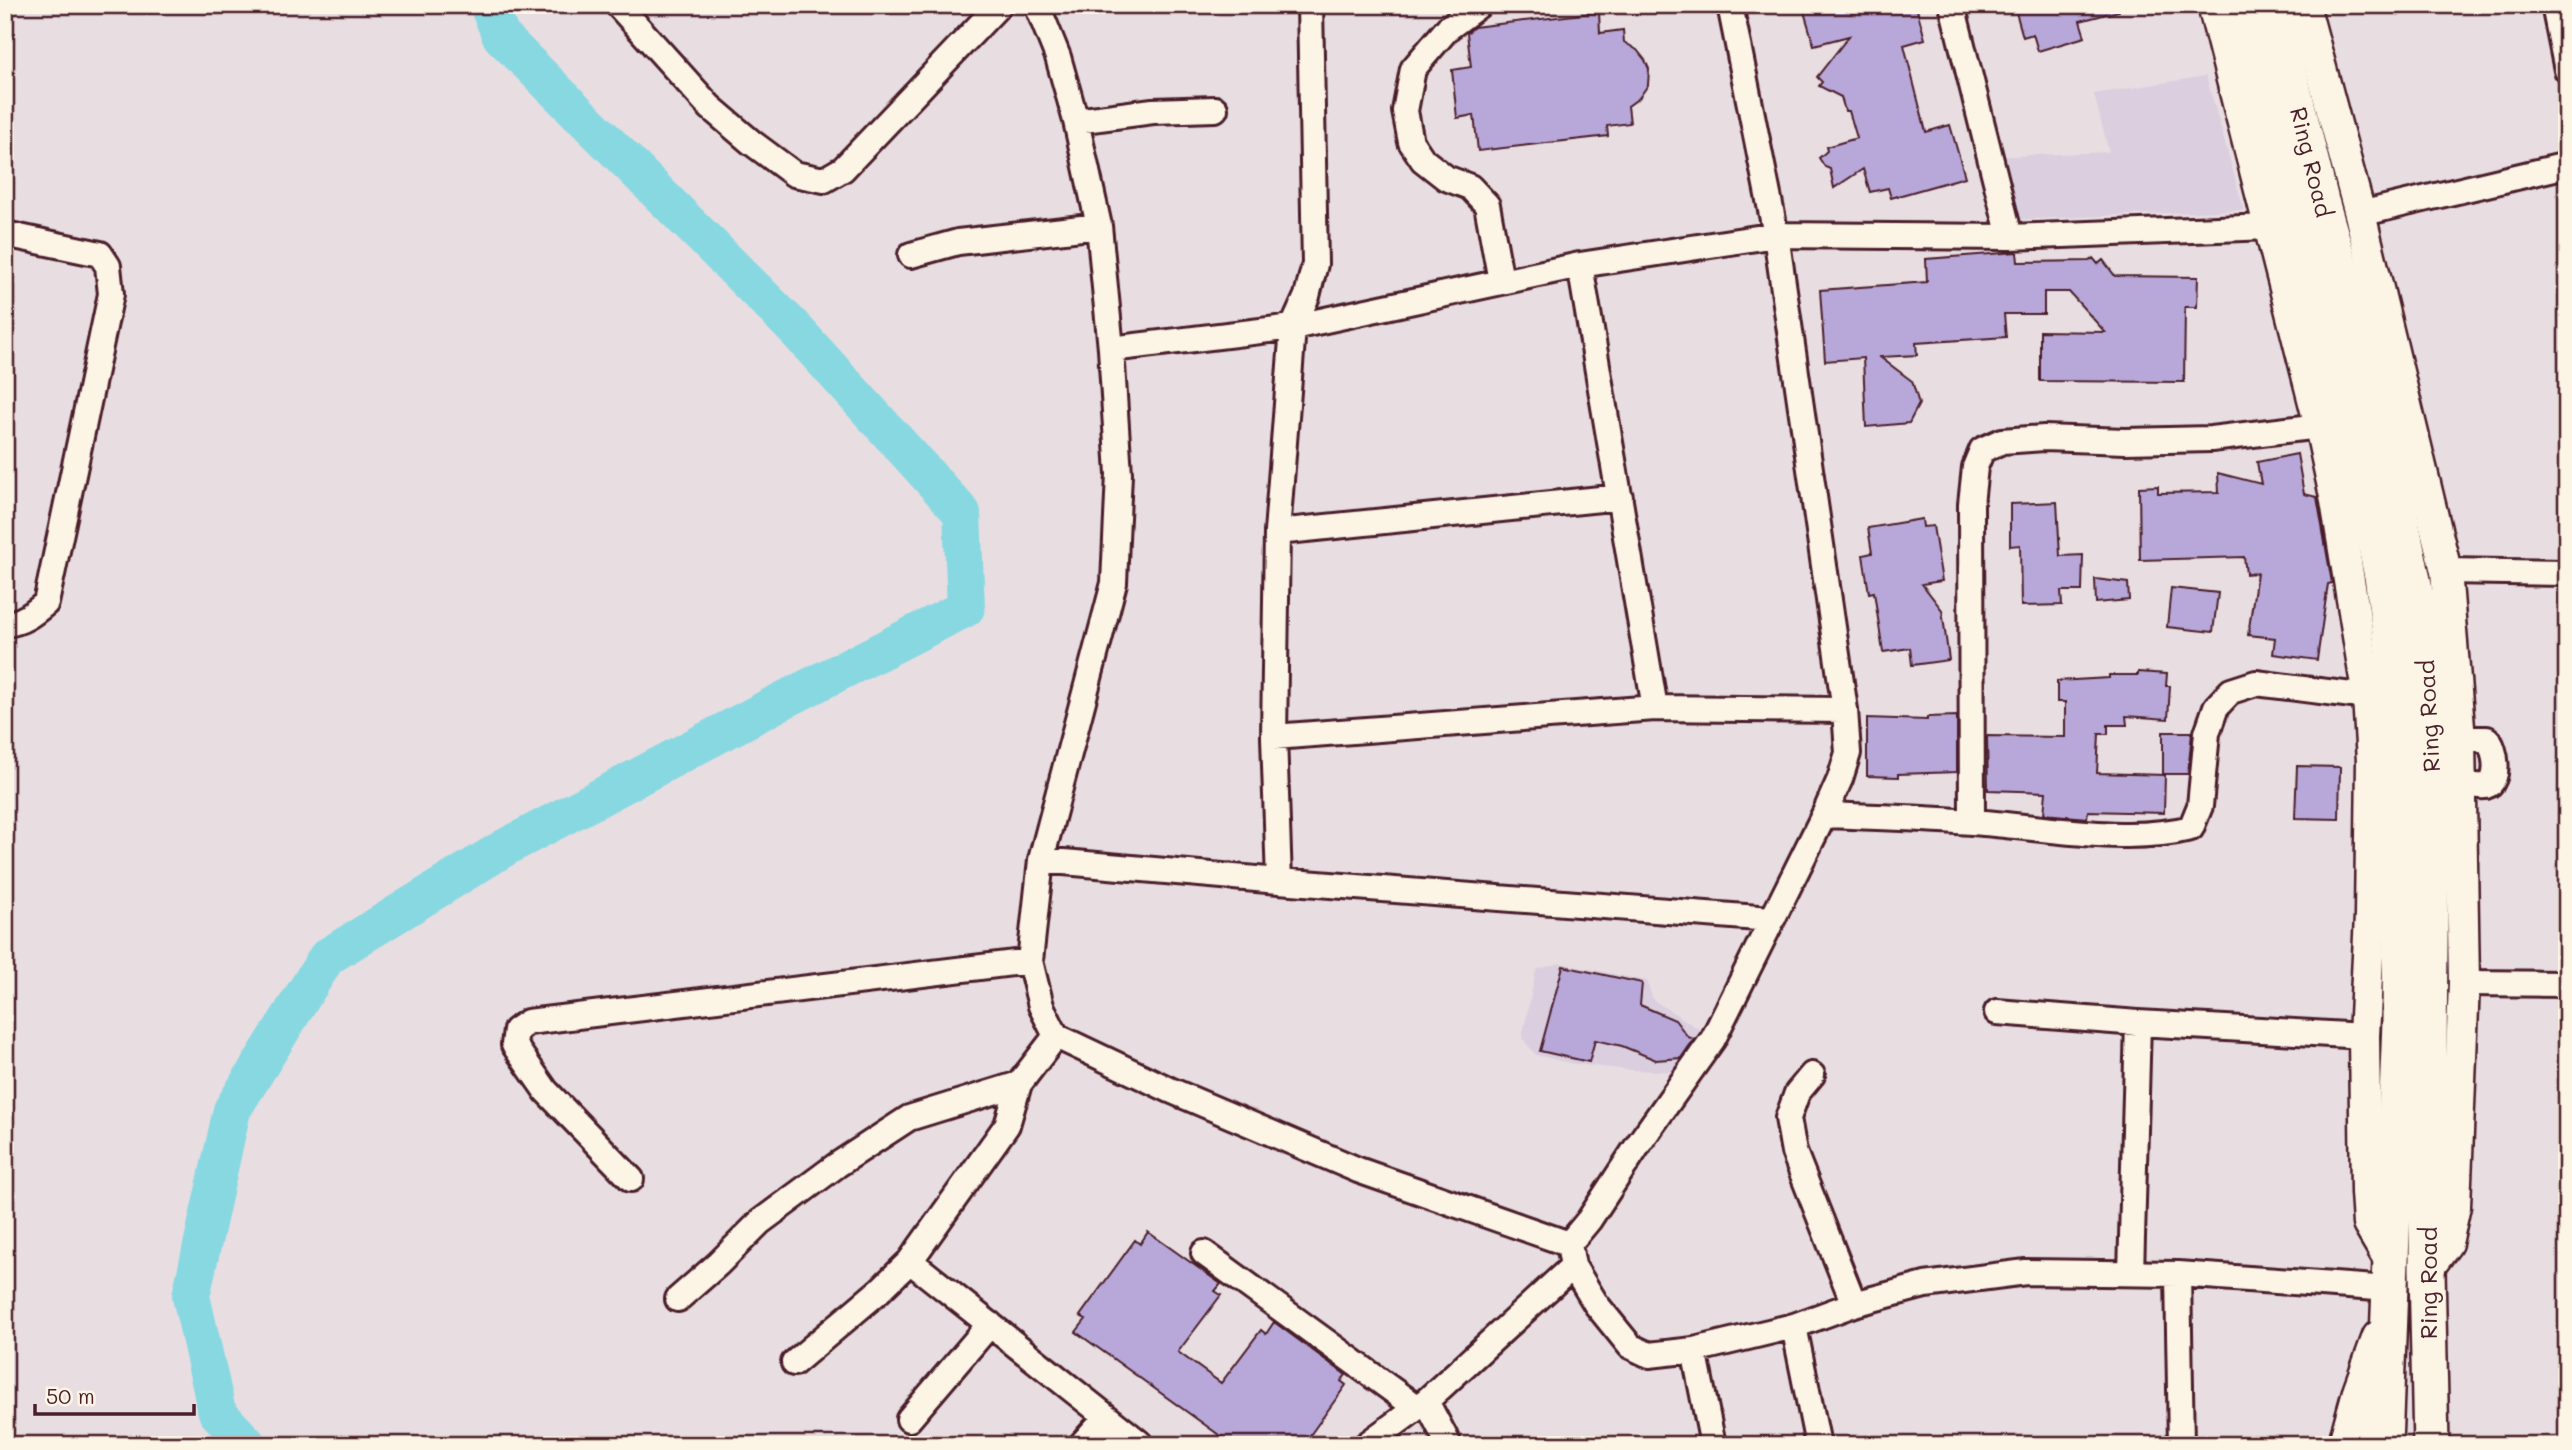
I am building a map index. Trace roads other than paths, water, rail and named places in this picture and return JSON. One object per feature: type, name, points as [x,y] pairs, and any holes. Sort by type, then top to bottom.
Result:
[{"type":"highway","name":"Ring Road","points":[[2243,5],[2349,415],[2382,576],[2399,693],[2402,764],[2400,980],[2385,1445]]},
{"type":"highway","name":"Ring Road","points":[[2272,5],[2321,201],[2351,304],[2396,497],[2422,624],[2432,724],[2427,1270],[2431,1445]]},
{"type":"highway","points":[[2346,1445],[2391,1287]]},
{"type":"highway","points":[[2429,1383],[2444,1445]]},
{"type":"main road","points":[[2213,5],[2320,426],[2336,501],[2368,697],[2372,761],[2370,916],[2364,1036],[2368,1224],[2391,1287]]},
{"type":"main road","points":[[2304,5],[2360,214],[2446,571],[2460,739],[2465,983],[2455,1206],[2447,1244],[2427,1270]]},
{"type":"street","points":[[618,5],[710,107],[751,142],[794,174],[824,180],[843,169],[999,5]]},
{"type":"street","points":[[1037,5],[1058,57],[1076,121],[1099,226],[1119,474],[1114,583],[1041,860],[1030,961],[1041,1006],[1056,1036],[1170,1090],[1358,1170],[1571,1255],[1597,1304],[1630,1346],[1649,1355],[1694,1350],[1794,1326],[1854,1304],[1925,1285],[2026,1272],[2178,1274],[2391,1287]]},
{"type":"street","points":[[1279,881],[1273,737],[1277,532],[1293,327],[1307,296],[1315,264],[1310,5]]},
{"type":"street","points":[[1479,5],[1448,28],[1413,69],[1405,111],[1411,142],[1423,160],[1446,178],[1470,187],[1487,205],[1501,281]]},
{"type":"street","points":[[1366,1445],[1421,1404],[1571,1255],[1589,1220],[1640,1142],[1713,1039],[1824,815],[1840,779],[1848,752],[1845,710],[1776,235],[1730,5]]},
{"type":"street","points":[[1952,5],[2010,237]]},
{"type":"street","points":[[2554,5],[2567,70]]},
{"type":"street","points":[[1076,121],[1153,111],[1215,108]]},
{"type":"street","points":[[2360,214],[2567,165]]},
{"type":"street","points":[[911,255],[958,242],[1099,226]]},
{"type":"street","points":[[1111,349],[1293,327],[1580,265],[1776,235],[2010,237],[2270,227]]},
{"type":"street","points":[[5,234],[100,254],[108,266],[111,294],[46,603],[33,615],[5,624]]},
{"type":"street","points":[[1580,265],[1655,708]]},
{"type":"street","points":[[1972,822],[1971,504],[1975,467],[1982,450],[2002,440],[2210,439],[2320,426]]},
{"type":"street","points":[[1277,532],[1620,497]]},
{"type":"street","points":[[2446,571],[2567,573]]},
{"type":"street","points":[[1824,815],[1972,822],[2122,835],[2168,834],[2191,828],[2200,806],[2207,733],[2216,707],[2231,691],[2256,683],[2368,697]]},
{"type":"street","points":[[1273,737],[1655,708],[1845,710]]},
{"type":"street","points":[[1041,860],[1771,919]]},
{"type":"street","points":[[631,1179],[546,1091],[514,1045],[516,1030],[528,1022],[1030,961]]},
{"type":"street","points":[[2465,983],[2567,985]]},
{"type":"street","points":[[1997,1012],[2364,1036]]},
{"type":"street","points":[[2131,1273],[2138,1023]]},
{"type":"street","points":[[794,1363],[910,1261],[1007,1125],[1019,1084],[1056,1036]]},
{"type":"street","points":[[1812,1075],[1797,1093],[1788,1118],[1794,1152],[1854,1304]]},
{"type":"street","points":[[678,1299],[760,1222],[909,1118],[1019,1084]]},
{"type":"street","points":[[1204,1253],[1421,1404],[1449,1445]]},
{"type":"street","points":[[910,1261],[1142,1445]]},
{"type":"street","points":[[2178,1274],[2181,1445]]},
{"type":"street","points":[[909,1419],[990,1324]]},
{"type":"street","points":[[1794,1326],[1818,1445]]},
{"type":"street","points":[[1694,1350],[1708,1444]]},
{"type":"street","points":[[1082,1445],[1106,1417]]},
{"type":"waterway","points":[[248,1445],[217,1412],[191,1296],[232,1110],[327,957],[506,847],[774,705],[966,608],[962,513],[795,329],[501,36],[488,5]]}]
